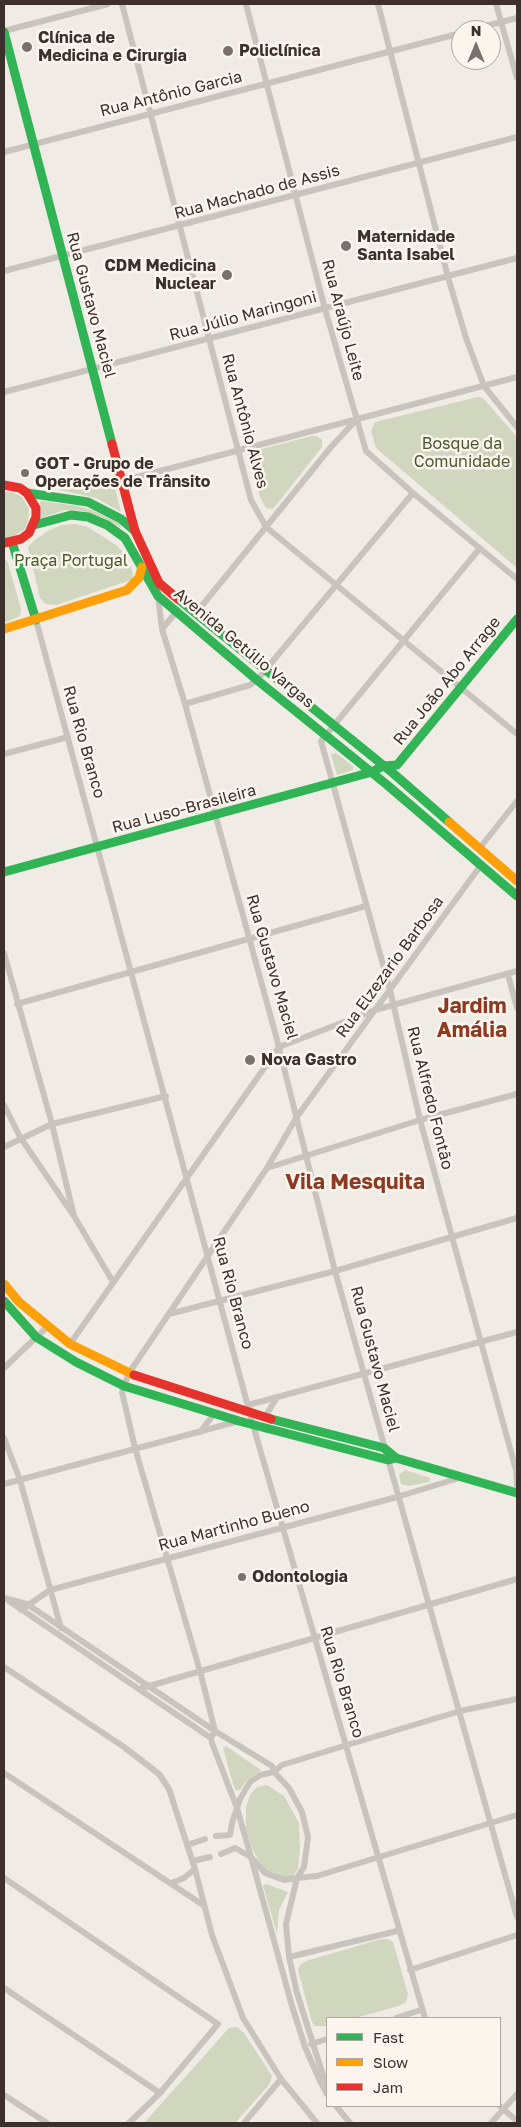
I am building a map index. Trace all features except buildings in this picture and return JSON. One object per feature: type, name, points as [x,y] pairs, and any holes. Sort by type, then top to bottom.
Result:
[{"type":"street","points":[[4,31],[108,4]]},
{"type":"street","name":"Rua Antônio Alves","points":[[122,4],[251,500],[266,527],[517,734]]},
{"type":"street","name":"Rua Araújo Leite","points":[[246,4],[325,309],[366,451],[413,493],[517,579]]},
{"type":"street","points":[[378,4],[418,164],[466,338],[484,386],[517,427]]},
{"type":"street","points":[[496,4],[500,20]]},
{"type":"street","points":[[517,18],[501,22],[517,78]]},
{"type":"street","name":"Rua Gustavo Maciel","points":[[4,31],[135,531],[159,583]]},
{"type":"street","name":"Rua Antônio Garcia","points":[[4,152],[150,112],[267,84],[451,35]]},
{"type":"street","name":"Rua Machado de Assis","points":[[4,271],[517,137]]},
{"type":"street","name":"Rua Júlio Maringoni","points":[[4,392],[517,258]]},
{"type":"street","points":[[122,481],[517,377]]},
{"type":"street","points":[[196,613],[356,420]]},
{"type":"street","points":[[4,486],[20,488],[27,493],[36,508],[34,525],[22,539],[8,542],[36,620]]},
{"type":"street","points":[[27,493],[88,502],[121,519],[135,531]]},
{"type":"street","points":[[185,704],[250,686],[257,680],[413,493]]},
{"type":"street","points":[[34,525],[71,515],[88,517],[107,526],[125,538],[158,596]]},
{"type":"street","points":[[326,736],[480,548]]},
{"type":"street","points":[[4,629],[127,590],[139,578],[142,567]]},
{"type":"street","name":"Avenida Getúlio Vargas","points":[[159,583],[383,766]]},
{"type":"street","name":"Avenida Getúlio Vargas","points":[[159,583],[158,596],[176,612],[372,772],[517,896]]},
{"type":"street","name":"Rua Gustavo Maciel","points":[[158,596],[162,629],[185,704],[214,816],[279,1047],[305,1158],[384,1448]]},
{"type":"street","points":[[162,629],[176,612]]},
{"type":"street","name":"Rua João Abo Arrage","points":[[372,772],[383,766],[395,770],[517,619]]},
{"type":"street","name":"Rua Rio Branco","points":[[36,620],[282,1527],[347,1745],[424,2017]]},
{"type":"street","name":"Rua Alfredo Fontão","points":[[326,736],[321,741],[331,784],[390,990],[420,1120],[480,1343],[517,1470],[517,1485]]},
{"type":"street","points":[[4,754],[68,737]]},
{"type":"street","points":[[386,784],[395,770],[479,849],[517,881]]},
{"type":"street","name":"Rua Luso-Brasileira","points":[[4,872],[99,848],[372,772]]},
{"type":"street","points":[[479,849],[517,801]]},
{"type":"street","name":"Rua Elzezario Barbosa","points":[[124,1386],[129,1374],[267,1168],[296,1118],[481,865]]},
{"type":"street","points":[[17,1004],[366,906]]},
{"type":"street","points":[[4,953],[52,1124],[74,1216]]},
{"type":"street","points":[[70,1344],[187,1174],[279,1047],[376,1010],[517,971]]},
{"type":"street","points":[[508,975],[517,1008]]},
{"type":"street","points":[[267,1168],[305,1158],[420,1120],[517,1094]]},
{"type":"street","points":[[4,1147],[20,1137],[52,1124],[166,1096]]},
{"type":"street","points":[[4,1105],[20,1137],[74,1216],[113,1282]]},
{"type":"street","points":[[53,1185],[65,1182]]},
{"type":"street","points":[[169,1314],[335,1271],[517,1218]]},
{"type":"street","points":[[4,1284],[19,1302],[70,1344],[129,1374],[249,1408],[265,1418],[384,1448],[392,1459],[397,1497],[430,1603],[445,1664],[460,1711],[517,1917]]},
{"type":"street","points":[[4,1301],[36,1338],[76,1362],[124,1386],[239,1421],[392,1459],[517,1493]]},
{"type":"street","points":[[4,1368],[47,1327]]},
{"type":"street","points":[[249,1408],[517,1332]]},
{"type":"street","points":[[124,1386],[122,1392],[135,1448],[200,1671],[213,1734],[251,1857],[282,1973],[305,2047],[326,2092]]},
{"type":"street","points":[[265,1418],[276,1399]]},
{"type":"street","points":[[200,1432],[214,1414]]},
{"type":"street","points":[[4,1484],[239,1421]]},
{"type":"street","points":[[4,1438],[20,1480],[62,1636]]},
{"type":"street","name":"Rua Martinho Bueno","points":[[24,1607],[50,1590],[397,1497],[459,1478]]},
{"type":"street","points":[[139,1688],[517,1579]]},
{"type":"street","points":[[4,1598],[61,1628],[139,1688],[169,1703]]},
{"type":"street","points":[[24,1607],[62,1636],[149,1686],[169,1703],[213,1734],[272,1766],[274,1772],[289,1788],[302,1812],[306,1826],[308,1850],[304,1867],[297,1878],[286,1924],[288,1957],[326,2085]]},
{"type":"street","points":[[4,1667],[124,1747],[159,1774],[169,1789],[193,1861],[203,1905],[243,2018],[281,2079],[317,2123]]},
{"type":"street","points":[[517,1699],[460,1711],[282,1765],[274,1772],[260,1775],[250,1782],[236,1808],[230,1835],[235,1848],[251,1857],[265,1873],[274,1878],[284,1880],[317,1876],[378,1859],[517,1815]]},
{"type":"street","points":[[4,1773],[203,1905]]},
{"type":"street","points":[[216,1836],[230,1835]]},
{"type":"street","points":[[187,1845],[205,1839]]},
{"type":"street","points":[[221,1854],[235,1848]]},
{"type":"street","points":[[193,1861],[210,1857]]},
{"type":"street","points":[[171,1883],[184,1878],[195,1869]]},
{"type":"street","points":[[4,1878],[218,2024],[160,2093],[129,2123]]},
{"type":"street","points":[[288,1957],[398,1931]]},
{"type":"street","points":[[410,1970],[517,1935]]},
{"type":"street","points":[[4,1988],[160,2093]]},
{"type":"street","points":[[399,2017],[421,2010]]},
{"type":"street","points":[[305,2047],[326,2039]]},
{"type":"street","points":[[244,2123],[281,2079]]},
{"type":"street","points":[[491,2123],[502,2107],[517,2094]]},
{"type":"street","points":[[4,2095],[47,2123]]},
{"type":"street","points":[[337,2107],[350,2123]]},
{"type":"street","points":[[502,2107],[517,2121]]},
{"type":"green space","name":"Bosque da Comunidade","points":[[478,397],[483,398],[517,437],[517,568],[376,448],[371,431],[375,422]]},
{"type":"green space","points":[[317,436],[322,440],[322,447],[273,509],[266,508],[260,497],[251,459],[254,451]]},
{"type":"green space","name":"Praça Portugal","points":[[108,477],[113,479],[121,512],[96,498],[60,490],[59,487]]},
{"type":"green space","name":"Praça Portugal","points":[[4,491],[22,497],[29,509],[28,523],[24,530],[11,538],[4,538]]},
{"type":"green space","name":"Praça Portugal","points":[[40,502],[92,510],[119,523],[121,528],[102,517],[82,511],[65,510],[41,518]]},
{"type":"green space","name":"Praça Portugal","points":[[76,524],[88,527],[116,545],[123,552],[132,570],[133,578],[56,605],[46,604],[40,598],[28,547],[48,531],[62,525]]},
{"type":"green space","name":"Praça Portugal","points":[[4,557],[8,563],[21,609],[20,616],[4,623]]},
{"type":"green space","points":[[336,753],[353,766],[353,770],[337,775],[331,754]]},
{"type":"green space","points":[[405,1470],[430,1478],[429,1482],[409,1486],[401,1484],[399,1475]]},
{"type":"green space","points":[[226,1746],[261,1770],[246,1781],[240,1790],[236,1791],[233,1784],[223,1748]]},
{"type":"green space","points":[[267,1785],[284,1796],[299,1823],[300,1848],[298,1869],[292,1877],[284,1879],[268,1873],[260,1864],[252,1848],[246,1828],[246,1808],[250,1795],[257,1787]]},
{"type":"green space","points":[[266,1884],[288,1892],[279,1910],[277,1933],[263,1886]]},
{"type":"green space","points":[[381,1939],[388,1939],[393,1942],[408,1994],[406,2002],[399,2006],[359,2017],[326,2017],[326,2026],[315,2026],[312,2022],[298,1970],[300,1965],[306,1961]]},
{"type":"green space","points":[[237,2027],[244,2033],[272,2076],[269,2085],[235,2123],[144,2123],[229,2028]]},
{"type":"traffic: fast","points":[[4,32],[112,444]]},
{"type":"traffic: fast","points":[[27,493],[88,502],[121,519],[135,531]]},
{"type":"traffic: fast","points":[[34,525],[71,515],[88,517],[107,525],[125,538],[158,596],[257,680],[386,784],[517,896]]},
{"type":"traffic: fast","points":[[12,542],[36,620]]},
{"type":"traffic: fast","points":[[178,599],[394,774],[449,822]]},
{"type":"traffic: fast","points":[[4,872],[372,772],[383,766],[397,765],[517,619]]},
{"type":"traffic: fast","points":[[4,1301],[36,1337],[76,1362],[124,1386],[239,1421],[388,1460],[396,1458]]},
{"type":"traffic: fast","points":[[271,1419],[384,1448],[396,1458],[517,1493]]},
{"type":"traffic: slow","points":[[4,629],[127,590],[139,578],[142,567]]},
{"type":"traffic: slow","points":[[449,822],[517,881]]},
{"type":"traffic: slow","points":[[4,1284],[19,1302],[70,1344],[134,1375]]},
{"type":"traffic: jam","points":[[112,444],[135,531],[159,583],[178,599]]},
{"type":"traffic: jam","points":[[4,485],[20,488],[27,493],[36,508],[36,517],[29,533],[21,539],[4,543]]},
{"type":"traffic: jam","points":[[134,1375],[271,1419]]},
{"type":"place","name":"Clínica de Medicina e Cirurgia","points":[[27,47]]},
{"type":"place","name":"Policlínica","points":[[228,51]]},
{"type":"place","name":"Maternidade Santa Isabel","points":[[346,246]]},
{"type":"place","name":"CDM Medicina Nuclear","points":[[227,275]]},
{"type":"place","name":"GOT - Grupo de Operações de Trânsito","points":[[25,473]]},
{"type":"place","name":"Nova Gastro","points":[[250,1060]]},
{"type":"place","name":"Odontologia","points":[[242,1577]]},
{"type":"district","name":"Jardim Amália","points":[[472,1018]]},
{"type":"district","name":"Vila Mesquita","points":[[355,1182]]}]
